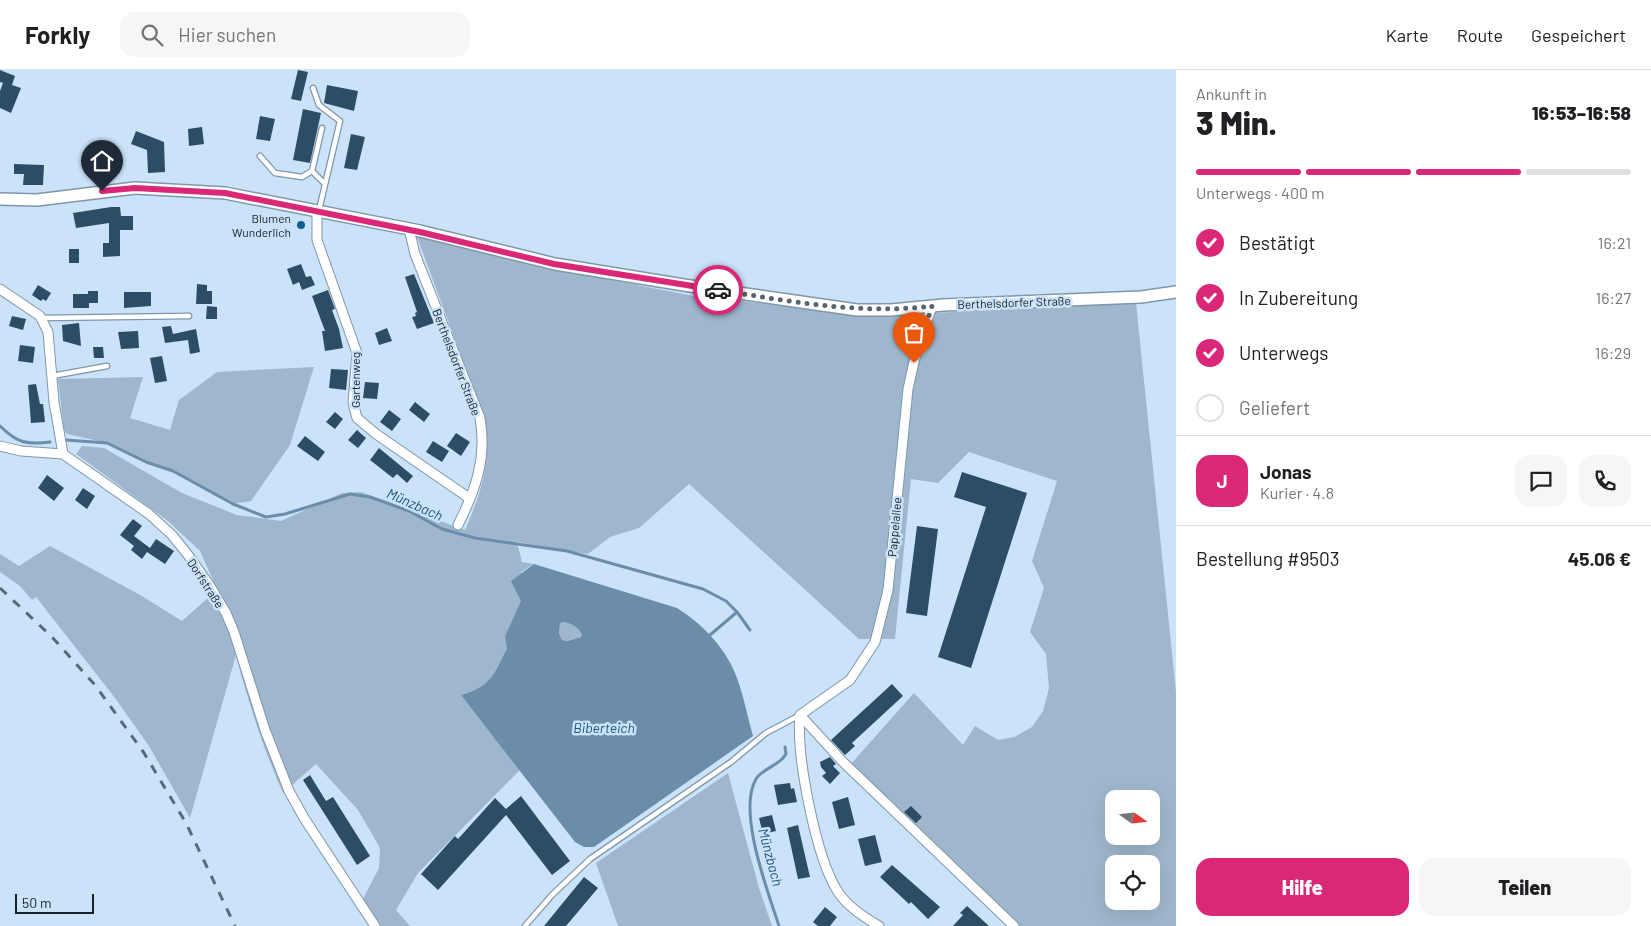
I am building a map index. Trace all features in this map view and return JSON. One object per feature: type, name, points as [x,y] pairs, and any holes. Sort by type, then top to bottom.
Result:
[{"type":"street","name":"Berthelsdorfer Straße","points":[[0,199],[37,200],[135,188],[225,193],[409,229],[554,264],[822,306],[891,310],[932,306],[1133,297],[1176,292]]},
{"type":"street","name":"Gartenweg","points":[[318,210],[317,240],[357,353],[353,403],[357,418],[376,434],[469,498]]},
{"type":"street","name":"Berthelsdorfer Straße","points":[[409,229],[415,254],[480,418],[483,437],[478,479],[458,524]]},
{"type":"street","points":[[0,289],[34,311],[41,318],[48,332],[61,449],[21,450],[0,446]]},
{"type":"street","name":"Pappelallee","points":[[800,715],[850,680],[875,642],[888,590],[908,389],[916,353],[932,306]]},
{"type":"street","name":"Dorfstraße","points":[[61,449],[149,514],[172,535],[210,586],[226,613],[234,632],[265,730],[289,791],[304,818],[375,926]]},
{"type":"street","points":[[800,715],[798,732],[804,776],[812,816],[829,876],[839,894],[856,912],[879,926]]},
{"type":"street","points":[[800,715],[843,762],[1014,926]]},
{"type":"lane","points":[[313,88],[319,105],[340,121],[318,210]]},
{"type":"lane","points":[[260,156],[276,173],[302,177],[312,171],[322,128]]},
{"type":"lane","points":[[312,171],[325,184]]},
{"type":"lane","points":[[41,318],[188,316]]},
{"type":"lane","points":[[52,376],[107,366]]},
{"type":"lane","points":[[525,926],[552,895],[590,859],[731,762],[766,734],[800,715]]},
{"type":"shaded area","points":[[417,237],[569,272],[694,296],[872,316],[1136,303],[1176,692],[1176,926],[1018,926],[850,765],[914,693],[963,745],[975,726],[998,740],[1014,737],[1032,727],[1043,711],[1049,688],[1046,654],[1030,632],[1044,588],[1032,561],[1057,481],[969,452],[938,483],[911,479],[895,639],[859,639],[689,484],[639,528],[610,537],[588,554],[517,542],[522,562],[534,564],[521,572],[522,601],[505,636],[508,649],[489,681],[477,691],[461,695],[520,770],[418,873],[396,910],[410,926],[369,926],[357,906],[363,899],[379,868],[380,848],[358,810],[316,764],[283,793],[256,725],[236,655],[190,818],[149,746],[115,698],[36,597],[32,600],[20,586],[0,572],[0,554],[19,566],[50,546],[142,596],[182,621],[210,596],[213,580],[200,551],[168,521],[76,454],[82,446],[104,448],[182,493],[237,515],[281,521],[342,493],[361,492],[465,530],[476,503],[484,475],[487,447],[484,418]]},
{"type":"shaded area","points":[[314,367],[290,445],[251,501],[233,504],[173,471],[146,462],[107,443],[67,434],[64,430],[58,379],[143,377],[130,418],[170,430],[179,400],[217,372]]},
{"type":"shaded area","points":[[562,622],[576,627],[582,634],[581,637],[569,641],[562,640],[559,633]]},
{"type":"shaded area","points":[[728,773],[759,888],[772,926],[618,926],[596,863]]},
{"type":"water","name":"Biberteich","points":[[534,564],[677,608],[703,628],[725,654],[735,673],[753,736],[594,847],[584,847],[575,842],[461,695],[479,688],[490,679],[507,649],[505,636],[521,601],[511,581]],"holes":[[[562,622],[571,624],[578,629],[582,634],[581,637],[568,641],[562,640],[559,633]]]},
{"type":"building","points":[[0,70],[15,76],[12,85],[21,88],[11,113],[0,108],[0,91],[3,83],[0,82]]},
{"type":"building","points":[[298,70],[308,72],[301,101],[291,99]]},
{"type":"building","points":[[327,85],[358,91],[354,111],[324,103]]},
{"type":"building","points":[[303,109],[321,113],[310,163],[293,160]]},
{"type":"building","points":[[260,116],[275,119],[270,141],[256,139]]},
{"type":"building","points":[[202,127],[204,144],[189,146],[188,129]]},
{"type":"building","points":[[136,131],[164,142],[165,172],[148,173],[147,150],[131,144]]},
{"type":"building","points":[[351,134],[365,137],[357,170],[344,168]]},
{"type":"building","points":[[14,164],[44,165],[43,185],[23,185],[24,174],[14,174]]},
{"type":"building","points":[[120,207],[121,216],[133,216],[133,230],[120,230],[120,256],[103,257],[103,243],[109,243],[109,223],[76,228],[73,213]]},
{"type":"building","points":[[69,249],[79,249],[79,263],[69,263]]},
{"type":"building","points":[[301,264],[306,277],[311,276],[315,285],[302,290],[299,282],[293,285],[287,269]]},
{"type":"building","points":[[414,274],[434,323],[417,329],[412,317],[416,316],[415,313],[417,312],[405,277]]},
{"type":"building","points":[[197,284],[207,285],[207,291],[212,291],[212,304],[196,304]]},
{"type":"building","points":[[38,285],[51,293],[46,301],[43,299],[41,301],[32,295]]},
{"type":"building","points":[[328,290],[335,309],[332,310],[343,348],[325,351],[322,331],[325,331],[312,296]]},
{"type":"building","points":[[88,291],[98,291],[98,303],[89,303],[89,308],[73,308],[73,294],[88,294]]},
{"type":"building","points":[[124,292],[151,292],[151,306],[124,308]]},
{"type":"building","points":[[207,306],[217,307],[217,319],[206,319]]},
{"type":"building","points":[[12,316],[26,319],[23,330],[9,326]]},
{"type":"building","points":[[79,323],[81,346],[63,341],[62,325]]},
{"type":"building","points":[[171,326],[173,334],[196,329],[200,352],[190,354],[188,340],[165,343],[162,327]]},
{"type":"building","points":[[387,328],[392,341],[379,345],[375,333]]},
{"type":"building","points":[[138,331],[139,348],[121,349],[118,332]]},
{"type":"building","points":[[20,345],[35,347],[33,363],[18,361]]},
{"type":"building","points":[[93,347],[103,347],[104,358],[94,358]]},
{"type":"building","points":[[162,356],[167,381],[155,383],[150,358]]},
{"type":"building","points":[[331,369],[348,370],[346,390],[329,388]]},
{"type":"building","points":[[365,382],[379,383],[377,399],[363,398]]},
{"type":"building","points":[[36,384],[40,404],[43,404],[45,422],[31,423],[28,385]]},
{"type":"building","points":[[415,402],[430,414],[424,422],[409,410]]},
{"type":"building","points":[[389,410],[401,419],[392,431],[380,422]]},
{"type":"building","points":[[335,412],[343,419],[335,429],[326,422]]},
{"type":"building","points":[[357,430],[366,438],[358,448],[348,440]]},
{"type":"building","points":[[456,433],[470,442],[461,456],[447,446]]},
{"type":"building","points":[[305,436],[325,452],[318,461],[297,446]]},
{"type":"building","points":[[433,441],[449,451],[442,462],[426,452]]},
{"type":"building","points":[[379,448],[413,476],[407,483],[397,474],[393,478],[370,460]]},
{"type":"building","points":[[962,472],[1027,493],[971,668],[938,657],[986,507],[954,497]]},
{"type":"building","points":[[47,475],[64,488],[54,501],[38,488]]},
{"type":"building","points":[[83,488],[95,496],[87,509],[75,500]]},
{"type":"building","points":[[133,519],[142,526],[134,536],[150,548],[156,539],[174,551],[165,564],[147,552],[142,559],[131,550],[134,546],[120,535]]},
{"type":"building","points":[[917,526],[938,529],[927,616],[906,613]]},
{"type":"building","points":[[892,684],[903,696],[852,743],[855,746],[845,755],[831,740]]},
{"type":"building","points":[[830,757],[836,764],[833,766],[840,773],[830,784],[822,776],[826,773],[821,767],[820,762]]},
{"type":"building","points":[[310,775],[326,801],[333,797],[370,856],[357,865],[303,780]]},
{"type":"building","points":[[790,783],[791,789],[794,788],[797,802],[778,805],[774,785]]},
{"type":"building","points":[[521,796],[570,861],[552,875],[506,815],[438,890],[421,874],[455,836],[458,839],[495,798],[506,809]]},
{"type":"building","points":[[848,797],[855,825],[839,829],[832,802]]},
{"type":"building","points":[[911,806],[922,817],[916,823],[904,812]]},
{"type":"building","points":[[772,815],[776,831],[763,834],[759,818]]},
{"type":"building","points":[[798,825],[810,877],[798,879],[787,828]]},
{"type":"building","points":[[875,835],[882,862],[865,866],[858,839]]},
{"type":"building","points":[[892,865],[940,907],[928,919],[911,902],[909,904],[880,877]]},
{"type":"building","points":[[584,877],[598,888],[566,926],[544,926]]},
{"type":"building","points":[[967,906],[989,926],[953,926],[963,915],[960,913]]},
{"type":"building","points":[[825,907],[837,917],[830,926],[818,926],[813,922]]},
{"type":"waterway","name":"Münzbach","points":[[0,426],[23,442],[50,442]]},
{"type":"waterway","name":"Münzbach","points":[[66,440],[107,443],[146,462],[173,471],[233,504],[266,517],[285,514],[350,494],[370,497],[409,511],[442,529],[475,538],[567,551],[703,589],[726,601],[750,630]]},
{"type":"waterway","points":[[710,635],[737,612]]},
{"type":"waterway","name":"Münzbach","points":[[779,926],[756,852],[750,811],[751,793],[756,779],[761,773],[783,758],[786,754],[785,747]]},
{"type":"railway","points":[[0,588],[52,637],[95,685],[144,753],[186,823],[235,926]]},
{"type":"way so far","points":[[718,290],[831,308],[857,310],[891,310],[932,306],[914,363]]},
{"type":"place","name":"Blumen Wunderlich","points":[[301,225]]},
{"type":"route","points":[[102,191],[135,188],[225,193],[321,210],[554,264],[718,290]]}]
